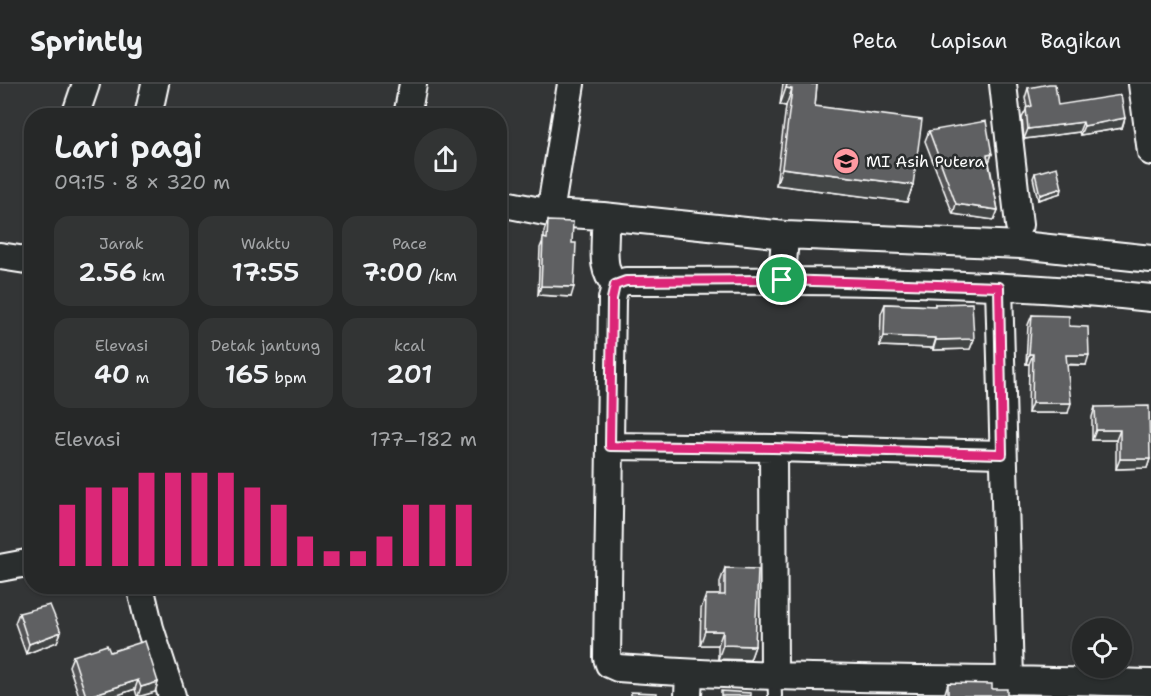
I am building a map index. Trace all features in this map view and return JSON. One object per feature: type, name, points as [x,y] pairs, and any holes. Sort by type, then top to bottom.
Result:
[{"type":"street","points":[[78,108],[86,84]]},
{"type":"street","points":[[150,108],[155,84]]},
{"type":"street","points":[[408,108],[413,84]]},
{"type":"street","points":[[550,213],[571,84]]},
{"type":"street","points":[[1003,84],[1019,225]]},
{"type":"street","points":[[1141,85],[1151,152]]},
{"type":"street","points":[[507,204],[550,213],[603,216],[785,235],[1021,245],[1151,259]]},
{"type":"street","points":[[605,231],[604,263],[609,279],[615,285]]},
{"type":"street","points":[[782,280],[785,235]]},
{"type":"street","points":[[0,256],[24,260]]},
{"type":"street","points":[[615,285],[626,281],[782,280],[999,287],[1099,292],[1151,298]]},
{"type":"street","points":[[615,285],[612,299],[607,658],[609,664],[688,685],[869,687],[1010,679],[1151,683]]},
{"type":"street","points":[[999,287],[1010,679]]},
{"type":"street","points":[[610,446],[1002,454]]},
{"type":"street","points":[[773,448],[774,686]]},
{"type":"street","points":[[0,568],[24,564]]},
{"type":"street","points":[[142,594],[150,628],[172,696]]},
{"type":"building","name":"MI Asih Putera","points":[[787,84],[817,84],[815,106],[922,120],[913,185],[782,168],[792,89],[786,88]]},
{"type":"building","points":[[1055,84],[1058,105],[1121,95],[1125,118],[1084,126],[1083,122],[1028,129],[1026,108],[1032,106],[1028,88]]},
{"type":"building","points":[[986,121],[992,154],[987,155],[998,210],[956,204],[929,131]]},
{"type":"building","points":[[1057,167],[1062,188],[1040,195],[1035,173]]},
{"type":"building","points":[[548,221],[573,222],[572,243],[576,243],[574,287],[541,286],[543,238],[547,239]]},
{"type":"building","points":[[972,303],[974,339],[936,340],[936,338],[884,336],[885,304],[935,306],[935,304]]},
{"type":"building","points":[[1032,315],[1069,316],[1069,326],[1088,327],[1089,355],[1066,355],[1071,403],[1032,403],[1033,354],[1029,354]]},
{"type":"building","points":[[1149,406],[1150,459],[1120,459],[1120,430],[1096,430],[1095,407]]},
{"type":"building","points":[[725,568],[758,569],[755,646],[723,645],[723,631],[705,631],[706,595],[725,595]]},
{"type":"building","points":[[50,605],[61,632],[29,644],[19,613]]},
{"type":"building","points":[[145,641],[158,682],[141,687],[138,680],[86,696],[73,656],[107,645],[110,652]]},
{"type":"building","points":[[948,683],[992,684],[992,689],[1007,689],[1007,695],[1072,696],[948,696]]},
{"type":"building","points":[[721,691],[751,693],[751,696],[721,696]]},
{"type":"building","points":[[631,692],[657,693],[657,696],[631,696]]},
{"type":"place","name":"MI Asih Putera","points":[[846,161]]},
{"type":"route","points":[[782,280],[999,287],[1002,454],[610,446],[612,299],[615,285],[626,281],[782,280]]}]
